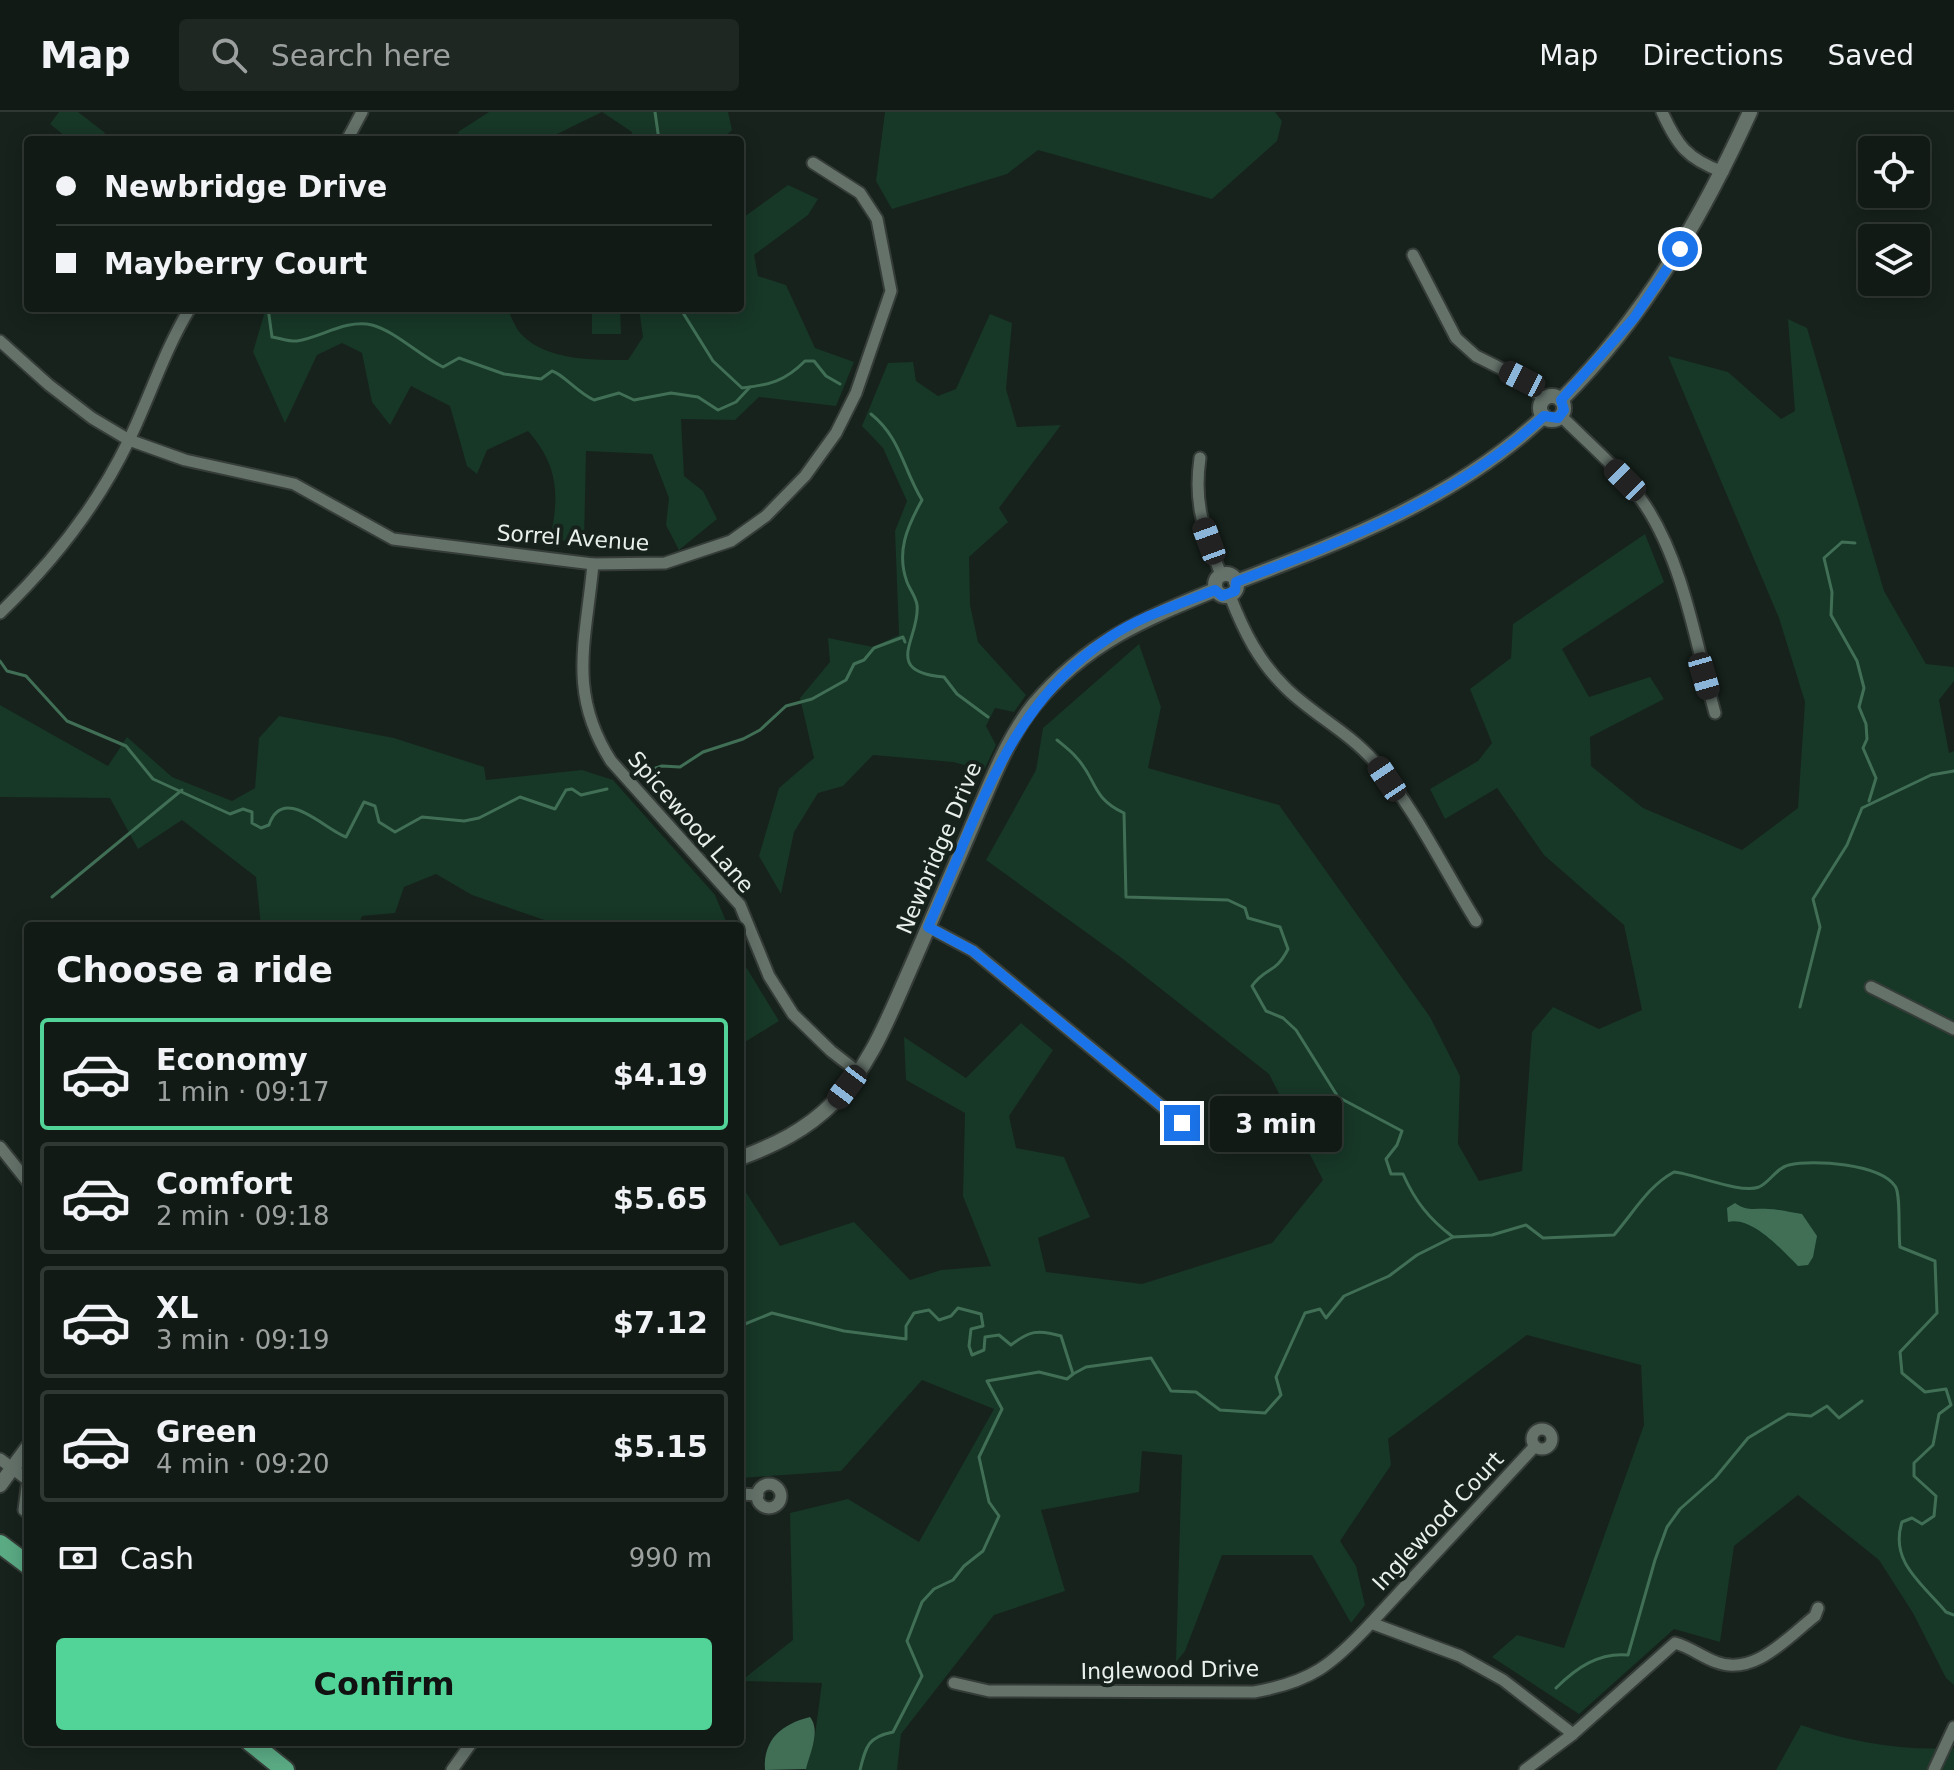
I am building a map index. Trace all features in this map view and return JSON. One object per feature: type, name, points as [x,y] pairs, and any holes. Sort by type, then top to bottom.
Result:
[{"type":"main road","points":[[0,1544],[24,1562]]},
{"type":"main road","points":[[255,1746],[285,1770]]},
{"type":"street","points":[[349,136],[362,112]]},
{"type":"street","points":[[1662,112],[1677,144],[1702,164],[1723,172]]},
{"type":"street","points":[[1561,400],[1634,318],[1680,249],[1723,172],[1750,112]]},
{"type":"street","name":"Sorrel Avenue","points":[[0,341],[92,418],[129,440],[185,460],[294,484],[393,539],[593,564],[665,563],[731,541],[766,516],[805,476],[836,433],[856,393],[891,291],[877,219],[860,193],[813,163]]},
{"type":"street","points":[[1413,255],[1456,338],[1476,356],[1522,379],[1544,399]]},
{"type":"street","points":[[0,613],[66,545],[108,482],[168,345],[188,312]]},
{"type":"street","points":[[1544,399],[1555,396],[1561,400],[1564,406],[1561,416]]},
{"type":"street","points":[[1544,399],[1541,406],[1544,416],[1551,419],[1561,416]]},
{"type":"street","name":"Newbridge Drive","points":[[744,1156],[808,1126],[836,1101],[858,1072],[884,1027],[1001,758],[1033,707],[1071,667],[1111,636],[1371,530],[1411,510],[1498,455],[1544,416]]},
{"type":"street","points":[[1561,416],[1626,481],[1658,527],[1674,568],[1715,713]]},
{"type":"street","points":[[1200,458],[1195,488],[1197,509],[1221,575],[1231,575],[1227,589],[1246,636],[1262,662],[1289,691],[1348,735],[1374,761],[1476,921]]},
{"type":"street","name":"Spicewood Lane","points":[[593,564],[582,683],[585,707],[594,734],[611,761],[740,905],[769,976],[793,1014],[858,1072]]},
{"type":"street","points":[[928,927],[973,951],[1182,1123]]},
{"type":"street","points":[[1871,987],[1954,1029]]},
{"type":"street","points":[[0,1147],[24,1177]]},
{"type":"street","name":"Inglewood Court","points":[[1371,1623],[1535,1446]]},
{"type":"street","points":[[0,1485],[7,1463],[24,1450]]},
{"type":"street","points":[[7,1463],[24,1477]]},
{"type":"street","points":[[744,1494],[758,1495]]},
{"type":"street","points":[[1525,1770],[1573,1734],[1675,1643],[1718,1664],[1747,1665],[1768,1654],[1815,1616],[1818,1608]]},
{"type":"street","points":[[1371,1623],[1460,1656],[1503,1680],[1573,1734]]},
{"type":"street","name":"Inglewood Drive","points":[[954,1683],[989,1691],[1254,1692],[1285,1686],[1326,1668],[1371,1623]]},
{"type":"street","points":[[1934,1770],[1954,1727]]},
{"type":"street","points":[[452,1770],[469,1746]]},
{"type":"shaded area","points":[[59,112],[78,112],[105,133],[102,136],[65,136],[50,124]]},
{"type":"shaded area","points":[[489,112],[602,112],[553,136],[460,136],[458,132]]},
{"type":"shaded area","points":[[602,112],[728,112],[732,130],[725,136],[632,136],[632,132]]},
{"type":"shaded area","points":[[885,112],[1275,112],[1282,121],[1277,141],[1212,199],[1038,150],[1007,174],[892,209],[876,181]]},
{"type":"shaded area","points":[[788,185],[818,199],[808,215],[754,255],[758,276],[786,285],[815,348],[854,362],[836,406],[759,397],[735,420],[681,419],[684,476],[703,491],[717,519],[679,550],[666,525],[669,498],[652,454],[586,451],[584,544],[550,538],[555,508],[554,481],[546,456],[528,431],[487,450],[477,474],[467,466],[450,406],[411,386],[390,425],[372,402],[362,353],[342,343],[317,355],[285,423],[253,352],[265,312],[509,312],[520,333],[546,350],[573,357],[628,360],[643,337],[640,312],[744,312],[744,217]]},
{"type":"shaded area","points":[[592,312],[620,312],[621,334],[592,334]]},
{"type":"shaded area","points":[[990,314],[1012,323],[1006,389],[1017,427],[1061,425],[999,508],[1008,522],[969,557],[970,605],[978,642],[1026,695],[1014,712],[995,708],[986,726],[996,745],[984,770],[953,762],[873,755],[843,786],[818,793],[794,832],[781,894],[759,856],[779,788],[814,758],[800,698],[830,662],[828,638],[873,647],[899,635],[895,531],[907,501],[883,448],[862,426],[888,363],[913,362],[916,381],[938,396],[956,389]]},
{"type":"shaded area","points":[[1788,319],[1807,328],[1884,591],[1926,664],[1954,667],[1954,681],[1939,700],[1949,753],[1954,751],[1954,1685],[1946,1678],[1913,1613],[1879,1560],[1798,1495],[1734,1546],[1720,1642],[1674,1629],[1579,1714],[1492,1657],[1517,1635],[1564,1648],[1644,1425],[1641,1365],[1527,1335],[1388,1439],[1391,1465],[1340,1541],[1356,1566],[1365,1605],[1351,1623],[1312,1555],[1222,1555],[1185,1651],[1176,1662],[1182,1455],[1142,1451],[1139,1492],[1041,1510],[1065,1591],[994,1615],[901,1734],[897,1770],[805,1770],[814,1742],[822,1683],[744,1681],[793,1640],[790,1513],[848,1499],[919,1542],[994,1409],[922,1380],[841,1471],[744,1478],[744,1189],[780,1246],[854,1222],[910,1280],[941,1270],[991,1266],[963,1196],[965,1113],[906,1080],[904,1037],[966,1078],[1021,1023],[1053,1050],[1009,1116],[1016,1148],[1064,1157],[1090,1217],[1038,1238],[1046,1272],[1142,1284],[1272,1243],[1323,1180],[1269,1074],[1123,959],[986,860],[1036,770],[1043,728],[1139,644],[1161,707],[1148,768],[1279,805],[1430,1017],[1460,1076],[1458,1144],[1479,1181],[1522,1171],[1532,1032],[1553,1007],[1599,1029],[1642,1010],[1624,925],[1544,855],[1497,788],[1445,819],[1430,789],[1478,761],[1492,743],[1470,689],[1511,658],[1513,624],[1645,534],[1664,582],[1562,649],[1589,697],[1650,677],[1664,699],[1590,737],[1591,766],[1643,808],[1742,850],[1798,808],[1805,702],[1779,618],[1668,356],[1728,372],[1781,419],[1795,411]]},
{"type":"shaded area","points":[[0,705],[108,766],[127,737],[172,777],[232,801],[255,788],[259,738],[279,716],[394,738],[484,767],[486,780],[582,770],[613,780],[715,895],[726,922],[550,922],[472,895],[436,874],[404,887],[395,913],[362,916],[360,922],[261,922],[256,877],[182,820],[138,849],[110,798],[0,797]]},
{"type":"shaded area","points":[[744,964],[779,1021],[744,1043]]},
{"type":"shaded area","points":[[1735,1203],[1748,1209],[1802,1214],[1817,1236],[1813,1257],[1808,1265],[1798,1266],[1775,1243],[1747,1224],[1728,1222],[1727,1208]]},
{"type":"shaded area","points":[[810,1717],[815,1735],[806,1769],[765,1770],[767,1750],[776,1734]]},
{"type":"shaded area","points":[[1801,1725],[1876,1744],[1954,1748],[1954,1770],[1776,1770]]},
{"type":"waterway","points":[[655,112],[658,136]]},
{"type":"waterway","points":[[269,312],[272,337],[297,341],[343,326],[372,325],[443,367],[459,358],[504,374],[541,379],[552,371],[594,400],[619,393],[634,400],[671,393],[698,397],[718,410],[736,402],[750,387]]},
{"type":"waterway","points":[[682,312],[713,361],[742,388],[776,381],[805,361],[814,361],[826,376],[840,384]]},
{"type":"waterway","points":[[871,414],[889,433],[922,500],[908,530],[903,550],[904,571],[917,605],[908,660],[913,668],[925,674],[944,677],[957,694],[988,717]]},
{"type":"waterway","points":[[1855,543],[1842,542],[1824,558],[1832,592],[1831,615],[1857,661],[1864,688],[1859,707],[1866,724],[1867,739],[1863,748],[1876,778],[1869,801]]},
{"type":"waterway","points":[[644,772],[662,766],[680,767],[703,752],[743,739],[760,730],[786,706],[812,699],[846,680],[854,664],[864,660],[874,648],[903,637],[905,642]]},
{"type":"waterway","points":[[0,661],[7,671],[26,676],[67,721],[126,746],[153,779],[230,814],[243,809],[252,812],[252,823],[261,828],[269,825],[275,813],[284,808],[294,809],[346,837],[364,802],[375,806],[379,822],[395,832],[422,817],[464,821],[479,818],[520,797],[555,809],[566,790],[572,789],[581,795],[607,789]]},
{"type":"waterway","points":[[1057,740],[1083,765],[1106,801],[1124,813],[1126,897],[1228,900],[1245,908],[1248,918],[1280,927],[1288,949],[1279,963],[1252,986],[1266,1011],[1283,1018],[1296,1030],[1338,1097],[1402,1131],[1397,1145],[1386,1159],[1391,1174],[1403,1174],[1424,1209],[1453,1237]]},
{"type":"waterway","points":[[1800,1007],[1820,927],[1813,899],[1847,845],[1862,808],[1931,775],[1954,771]]},
{"type":"waterway","points":[[52,897],[182,790]]},
{"type":"waterway","points":[[744,1324],[772,1313],[844,1331],[906,1339],[906,1326],[914,1313],[929,1310],[939,1320],[951,1316],[958,1308],[981,1314],[983,1326],[971,1329],[969,1346],[972,1355],[984,1350],[985,1337],[999,1335],[1011,1345],[1034,1333],[1053,1334],[1061,1336],[1073,1374],[1086,1367],[1151,1358],[1171,1391],[1196,1392],[1220,1410],[1265,1413],[1281,1395],[1276,1377],[1305,1313],[1320,1309],[1326,1318],[1344,1296],[1389,1276],[1417,1255],[1453,1237],[1492,1235],[1526,1225],[1543,1238],[1614,1235],[1649,1192],[1674,1172],[1729,1186],[1751,1188],[1763,1185],[1789,1165],[1829,1163],[1861,1168],[1887,1179],[1897,1190],[1900,1247],[1935,1261],[1937,1313],[1900,1352],[1902,1373],[1925,1392],[1946,1389],[1951,1405],[1939,1414],[1933,1445],[1914,1463],[1914,1476],[1936,1496],[1934,1516],[1922,1524],[1912,1518],[1902,1522],[1899,1536],[1900,1549],[1910,1572],[1946,1612],[1954,1615]]},
{"type":"waterway","points":[[860,1770],[869,1744],[893,1732],[922,1676],[907,1641],[922,1602],[934,1589],[953,1580],[964,1566],[983,1551],[999,1516],[989,1502],[979,1457],[1002,1409],[987,1381],[1039,1372],[1067,1379],[1073,1374]]},
{"type":"waterway","points":[[1556,1688],[1589,1663],[1607,1656],[1628,1655],[1667,1527],[1680,1509],[1715,1478],[1748,1438],[1788,1414],[1811,1416],[1827,1406],[1839,1418],[1862,1401]]},
{"type":"route","points":[[1182,1123],[973,951],[928,927],[1001,758],[1018,728],[1033,707],[1071,667],[1111,636],[1215,590],[1222,596],[1230,596],[1237,588],[1236,582],[1371,530],[1411,510],[1498,455],[1544,416],[1558,418],[1564,410],[1561,400],[1634,318],[1680,249]]}]
